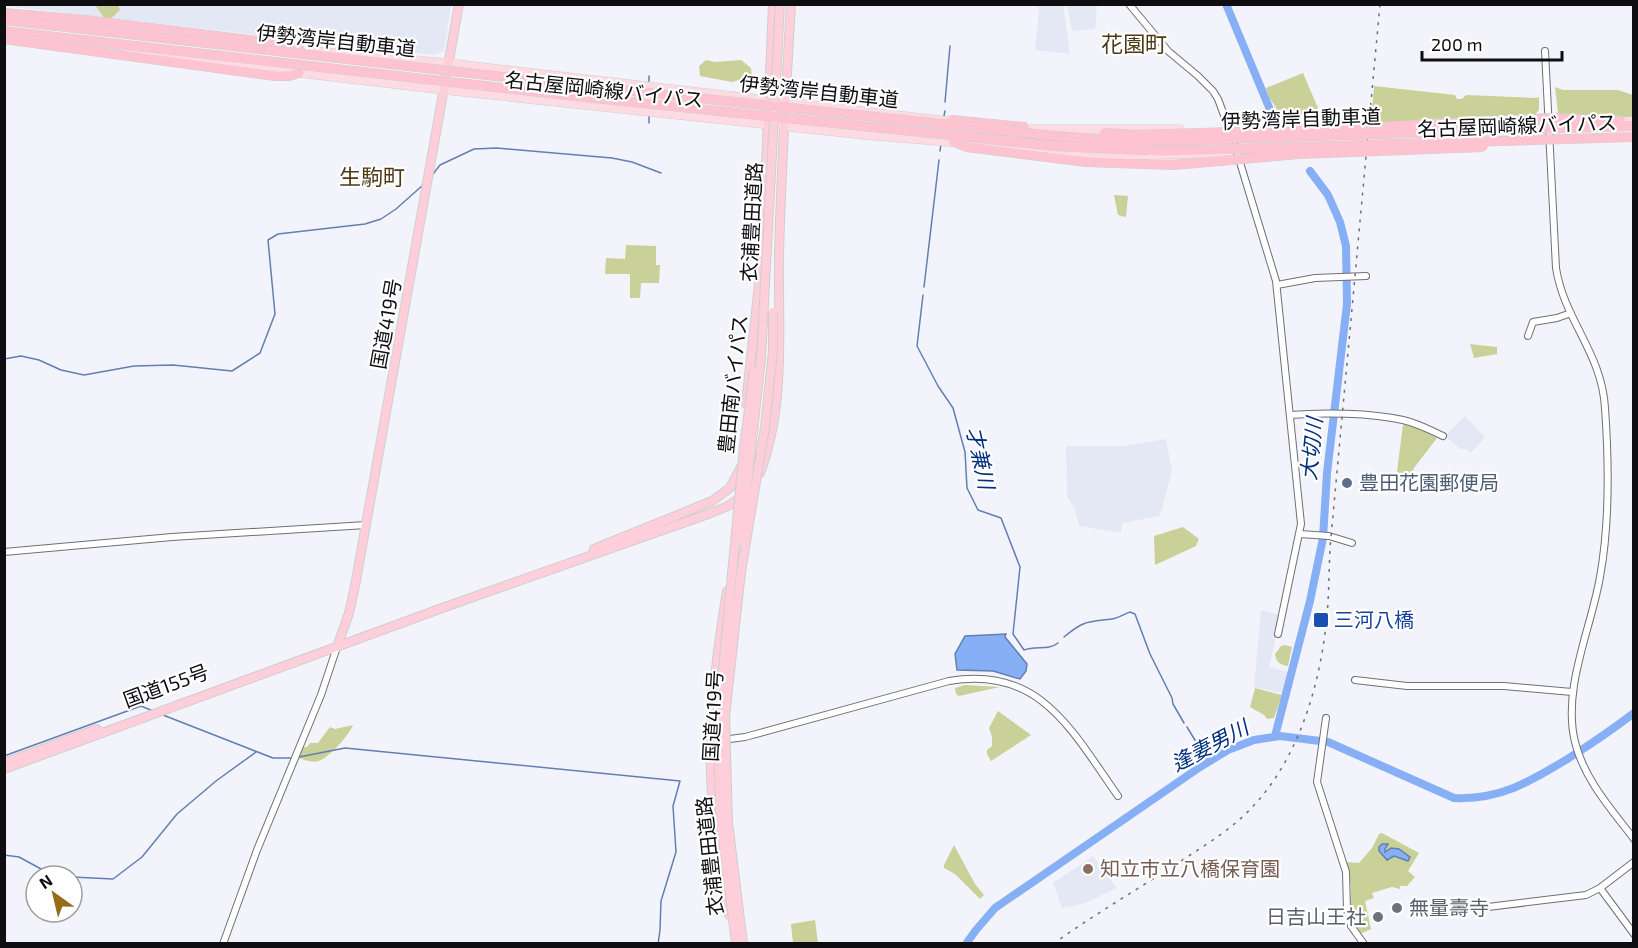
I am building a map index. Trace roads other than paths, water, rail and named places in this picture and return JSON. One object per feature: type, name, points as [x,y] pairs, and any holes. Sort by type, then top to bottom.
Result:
[{"type":"highway","name":"国道419号","points":[[338,644],[352,600],[459,4]]},
{"type":"highway","name":"豊田南バイパス","points":[[732,484],[739,473],[744,454],[748,380],[758,306],[773,4]]},
{"type":"highway","name":"衣浦豊田道路","points":[[731,586],[758,359],[779,4]]},
{"type":"highway","name":"衣浦豊田道路","points":[[735,621],[761,359],[779,4]]},
{"type":"highway","points":[[780,230],[791,4]]},
{"type":"highway","points":[[4,17],[85,20],[290,45],[300,50]]},
{"type":"highway","name":"伊勢湾岸自動車道","points":[[4,17],[565,84],[1126,141],[1227,140],[1634,126]]},
{"type":"highway","name":"伊勢湾岸自動車道","points":[[4,32],[1055,146],[1163,151],[1634,138]]},
{"type":"highway","points":[[4,39],[275,76],[299,73]]},
{"type":"highway","points":[[952,120],[1022,128],[1136,135],[1357,128],[1551,118],[1634,121]]},
{"type":"highway","points":[[954,142],[967,147],[1016,150],[1086,162],[1174,165],[1299,154],[1447,149],[1548,142]]},
{"type":"highway","name":"豊田南バイパス","points":[[338,644],[510,585],[719,509],[733,503],[747,492],[757,479],[763,465],[775,405],[780,349],[780,230]]},
{"type":"highway","name":"衣浦豊田道路","points":[[745,944],[728,822],[725,755],[726,700],[742,562],[765,427],[773,360],[775,266],[780,230]]},
{"type":"highway","name":"衣浦豊田道路","points":[[735,944],[720,814],[718,753],[720,690],[744,448],[758,338],[762,256]]},
{"type":"highway","name":"国道419号","points":[[732,484],[730,492],[736,515],[733,562],[718,644],[711,724],[714,814],[735,944]]},
{"type":"highway","points":[[338,644],[416,613],[519,579],[705,504],[722,494],[732,484]]},
{"type":"highway","name":"国道419号","points":[[745,944],[722,740],[749,538],[749,528],[742,504],[747,492]]},
{"type":"highway","points":[[719,509],[729,508],[736,515]]},
{"type":"highway","name":"国道155号","points":[[4,763],[338,644]]},
{"type":"highway","name":"国道155号","points":[[4,770],[338,644]]},
{"type":"highway","points":[[712,780],[718,765],[722,740],[714,687]]},
{"type":"main road","name":"名古屋岡崎線バイパス","points":[[4,17],[300,50],[448,63],[952,120]]},
{"type":"main road","name":"名古屋岡崎線バイパス","points":[[4,32],[299,73],[444,90],[954,142]]},
{"type":"main road","name":"名古屋岡崎線バイパス","points":[[1022,128],[1118,137],[1149,137],[1346,131],[1549,121],[1634,121]]},
{"type":"main road","points":[[1022,128],[1341,126],[1346,131]]},
{"type":"main road","name":"名古屋岡崎線バイパス","points":[[1016,150],[1151,156],[1353,147],[1548,142]]},
{"type":"main road","points":[[1016,150],[1064,157],[1146,161],[1329,152],[1353,147]]},
{"type":"street","points":[[1129,4],[1168,51],[1209,86],[1218,99],[1239,156],[1277,285],[1301,524],[1278,634]]},
{"type":"street","points":[[1545,51],[1556,268],[1561,291],[1594,359],[1602,383],[1608,473],[1607,517],[1600,576],[1572,692],[1574,741],[1581,761],[1593,783],[1634,839]]},
{"type":"street","points":[[1277,285],[1315,278],[1366,276]]},
{"type":"street","points":[[1528,336],[1533,322],[1570,313]]},
{"type":"street","points":[[1290,415],[1334,413],[1403,420],[1443,436]]},
{"type":"street","points":[[4,552],[172,537],[366,525]]},
{"type":"street","points":[[1300,534],[1329,536],[1352,543]]},
{"type":"street","points":[[223,944],[257,850],[297,756],[338,644]]},
{"type":"street","points":[[722,740],[949,681],[982,678],[1014,685],[1049,706],[1069,727],[1118,796]]},
{"type":"street","points":[[1355,680],[1407,686],[1504,686],[1572,692]]},
{"type":"street","points":[[1326,722],[1317,782],[1346,872],[1347,910],[1351,926],[1364,944]]},
{"type":"street","points":[[1488,907],[1586,895],[1600,888],[1634,862]]},
{"type":"street","points":[[1600,888],[1634,934]]},
{"type":"water","points":[[1006,634],[1005,637],[1027,664],[1026,671],[1020,679],[993,671],[957,670],[955,654],[965,636]]},
{"type":"water","points":[[1382,844],[1388,844],[1385,852],[1391,848],[1399,849],[1410,857],[1408,861],[1394,856],[1387,860],[1379,851]]},
{"type":"waterway","name":"大切川","points":[[1226,4],[1271,112]]},
{"type":"waterway","name":"才兼川","points":[[945,102],[950,46]]},
{"type":"waterway","points":[[649,76],[649,84]]},
{"type":"waterway","name":"才兼川","points":[[944,116],[945,111]]},
{"type":"waterway","points":[[649,116],[649,123]]},
{"type":"waterway","name":"才兼川","points":[[940,151],[941,144]]},
{"type":"waterway","points":[[433,174],[440,165],[474,149],[497,148],[612,158],[632,162],[661,173]]},
{"type":"waterway","name":"才兼川","points":[[924,287],[939,160]]},
{"type":"waterway","name":"大切川","points":[[1275,736],[1310,601],[1323,538],[1327,473],[1347,304],[1346,246],[1340,222],[1328,195],[1310,171]]},
{"type":"waterway","points":[[4,359],[21,356],[39,360],[61,370],[84,375],[134,366],[173,365],[232,371],[260,353],[275,314],[268,240],[278,234],[365,224],[381,219],[423,185]]},
{"type":"waterway","name":"才兼川","points":[[923,295],[917,346],[938,386],[953,408],[965,452],[967,488],[978,510],[1001,518],[1020,567],[1013,634],[1024,650],[1050,647],[1058,643]]},
{"type":"waterway","name":"才兼川","points":[[1064,637],[1086,623],[1115,618],[1130,612],[1135,614],[1150,654],[1184,723]]},
{"type":"waterway","points":[[4,756],[141,706],[153,711]]},
{"type":"waterway","name":"逢妻男川","points":[[966,944],[995,908],[1200,767],[1228,750],[1254,740],[1280,736],[1328,742],[1454,798],[1471,798],[1501,792],[1528,781],[1577,753],[1634,713]]},
{"type":"waterway","points":[[163,715],[273,758],[291,758]]},
{"type":"waterway","name":"才兼川","points":[[1187,727],[1201,750]]},
{"type":"waterway","points":[[299,757],[345,748],[680,781],[673,806],[676,852],[661,901],[658,944]]},
{"type":"waterway","points":[[84,878],[113,879],[142,857],[177,814],[216,781],[256,752]]},
{"type":"waterway","name":"才兼川","points":[[1204,754],[1207,762]]},
{"type":"waterway","points":[[4,855],[19,857],[32,864]]},
{"type":"railway","points":[[1053,944],[1207,844],[1239,820],[1259,800],[1276,777],[1302,727],[1324,644],[1330,548],[1380,4]]},
{"type":"place","name":"豊田花園郵便局","points":[[1347,483]]},
{"type":"place","name":"三河八橋","points":[[1321,620]]},
{"type":"place","name":"知立市立八橋保育園","points":[[1088,869]]},
{"type":"place","name":"無量壽寺","points":[[1397,908]]},
{"type":"place","name":"日吉山王社","points":[[1378,917]]},
{"type":"district","name":"花園町","points":[[1134,44]]},
{"type":"district","name":"生駒町","points":[[372,177]]}]
